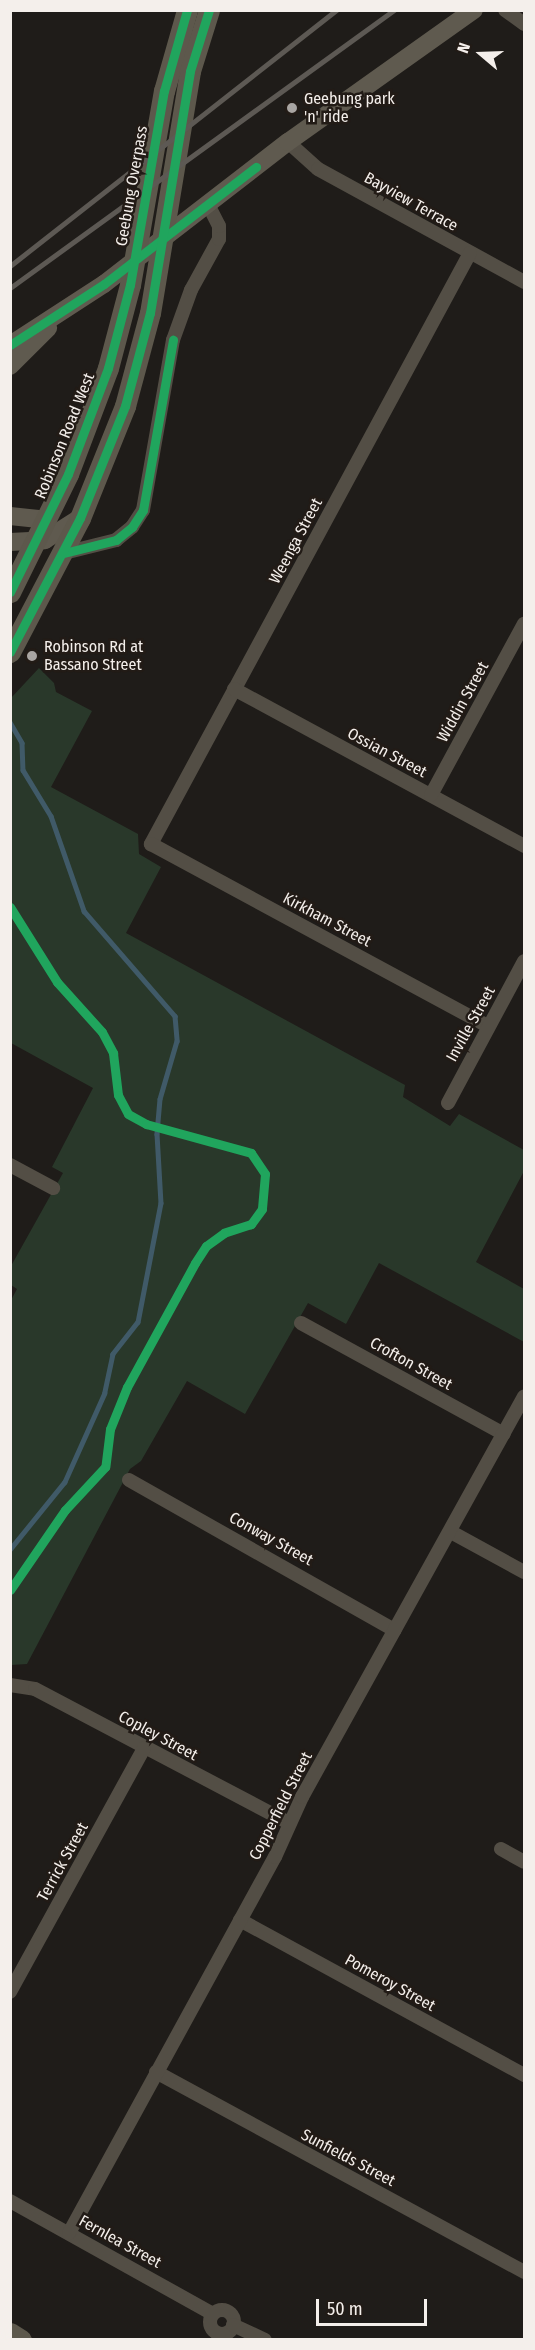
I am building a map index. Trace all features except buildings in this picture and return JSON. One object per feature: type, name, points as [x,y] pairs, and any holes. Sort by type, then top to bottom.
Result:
[{"type":"main road","name":"Geebung Overpass","points":[[130,285],[164,91],[187,10]]},
{"type":"main road","points":[[10,652],[64,553],[125,406],[160,264],[190,71],[208,10]]},
{"type":"main road","points":[[10,345],[63,312],[209,206],[288,142],[474,10]]},
{"type":"main road","name":"Robinson Road West","points":[[10,592],[46,520],[93,411],[130,285]]},
{"type":"main road","points":[[10,366],[63,312]]},
{"type":"main road","points":[[10,516],[46,520]]},
{"type":"main road","points":[[10,542],[35,543],[80,518]]},
{"type":"main road","points":[[10,2333],[21,2340]]},
{"type":"street","points":[[505,10],[525,24]]},
{"type":"street","name":"Bayview Terrace","points":[[288,142],[318,169],[525,282]]},
{"type":"street","points":[[64,553],[116,540],[132,527],[143,510],[170,352],[191,290],[219,239],[219,226],[209,206]]},
{"type":"street","name":"Weenga Street","points":[[151,844],[470,253]]},
{"type":"street","name":"Widdin Street","points":[[431,795],[525,624]]},
{"type":"street","name":"Ossian Street","points":[[234,689],[525,846]]},
{"type":"street","name":"Kirkham Street","points":[[151,844],[488,1026]]},
{"type":"street","name":"Inville Street","points":[[447,1103],[525,961]]},
{"type":"street","points":[[10,1165],[53,1188]]},
{"type":"street","name":"Crofton Street","points":[[301,1323],[504,1434]]},
{"type":"street","name":"Copperfield Street","points":[[69,2233],[240,1920],[289,1823],[394,1630],[525,1396]]},
{"type":"street","name":"Conway Street","points":[[129,1480],[394,1630]]},
{"type":"street","points":[[450,1532],[525,1572]]},
{"type":"street","name":"Copley Street","points":[[10,1685],[35,1689],[289,1823]]},
{"type":"street","name":"Terrick Street","points":[[10,1992],[144,1748]]},
{"type":"street","points":[[501,1849],[525,1862]]},
{"type":"street","name":"Pomeroy Street","points":[[240,1920],[525,2075]]},
{"type":"street","name":"Sunfields Street","points":[[156,2072],[525,2272]]},
{"type":"street","name":"Fernlea Street","points":[[10,2201],[213,2314]]},
{"type":"street","points":[[233,2325],[227,2333],[214,2336],[210,2324],[213,2314],[227,2311],[233,2325],[265,2340]]},
{"type":"green space","points":[[39,668],[54,683],[56,692],[92,711],[51,787],[138,834],[139,854],[161,867],[126,933],[405,1085],[403,1097],[450,1126],[459,1114],[524,1150],[524,1171],[476,1262],[524,1289],[524,1342],[379,1263],[346,1324],[308,1303],[245,1414],[187,1381],[141,1461],[130,1469],[27,1664],[11,1665],[10,1302],[17,1289],[11,1285],[11,1266],[63,1173],[52,1167],[93,1088],[11,1043],[11,698]]},
{"type":"waterway","points":[[10,722],[22,743],[23,770],[51,816],[84,911],[175,1016],[177,1041],[160,1099],[157,1134],[161,1203],[138,1322],[113,1354],[105,1393],[65,1482],[10,1550]]},
{"type":"railway","points":[[10,266],[337,10]]},
{"type":"railway","points":[[10,288],[394,10]]},
{"type":"cycle path","points":[[10,592],[68,474],[108,368],[130,285],[164,91],[187,10]]},
{"type":"cycle path","points":[[10,652],[80,518],[125,406],[150,313],[190,71],[209,10]]},
{"type":"cycle path","points":[[10,345],[104,284],[256,167]]},
{"type":"cycle path","points":[[64,553],[116,540],[132,527],[143,510],[173,340]]},
{"type":"cycle path","points":[[10,907],[57,982],[102,1032],[113,1053],[118,1095],[128,1114],[146,1124],[251,1153],[265,1174],[262,1209],[251,1224],[224,1233],[206,1246],[127,1387],[110,1429],[105,1467],[65,1510],[10,1590]]},
{"type":"place","name":"Geebung park 'n' ride","points":[[292,108]]},
{"type":"place","name":"Robinson Rd at Bassano Street","points":[[32,656]]}]
